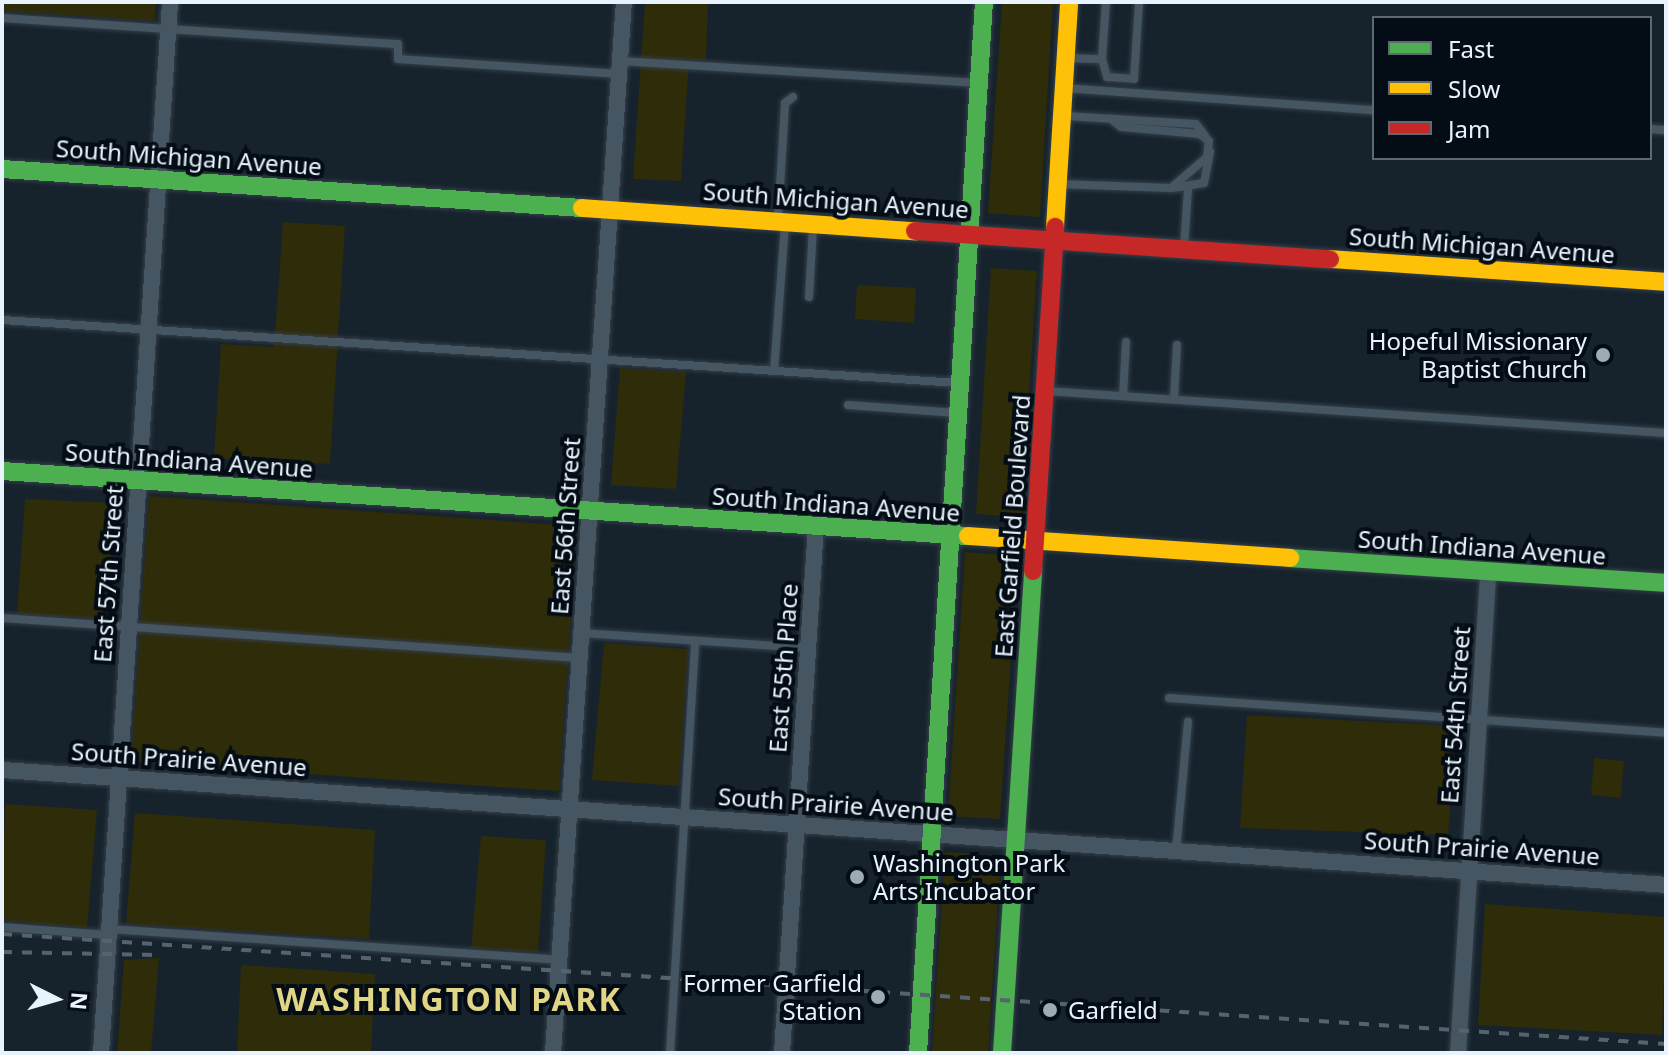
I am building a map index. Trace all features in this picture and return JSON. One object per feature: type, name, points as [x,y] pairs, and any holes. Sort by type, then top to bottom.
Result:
[{"type":"street","name":"East 57th Street","points":[[101,1053],[170,2]]},
{"type":"street","name":"East 56th Street","points":[[553,1053],[624,2]]},
{"type":"street","points":[[918,1053],[984,2]]},
{"type":"street","name":"East Garfield Boulevard","points":[[1002,1053],[1069,2]]},
{"type":"street","name":"South Michigan Avenue","points":[[2,169],[1666,282]]},
{"type":"street","name":"South Indiana Avenue","points":[[2,471],[1666,583]]},
{"type":"street","name":"East 55th Place","points":[[782,1053],[816,526]]},
{"type":"street","name":"East 54th Street","points":[[1458,1053],[1488,571]]},
{"type":"street","name":"South Prairie Avenue","points":[[2,770],[1666,885]]},
{"type":"lane","points":[[1106,2],[1107,77],[1134,79],[1132,31],[1139,2],[1130,2]]},
{"type":"lane","points":[[2,18],[398,44],[398,59],[979,83]]},
{"type":"lane","points":[[1065,58],[1105,55]]},
{"type":"lane","points":[[1064,88],[1372,110]]},
{"type":"lane","points":[[774,371],[785,103],[793,97]]},
{"type":"lane","points":[[1058,184],[1188,189],[1207,179],[1210,151],[1206,137],[1196,124],[1062,115]]},
{"type":"lane","points":[[1171,188],[1210,151]]},
{"type":"lane","points":[[1184,249],[1188,189]]},
{"type":"lane","points":[[809,297],[814,223]]},
{"type":"lane","points":[[2,320],[959,383]]},
{"type":"lane","points":[[1123,396],[1126,342]]},
{"type":"lane","points":[[1174,399],[1177,345]]},
{"type":"lane","points":[[1045,391],[1666,433]]},
{"type":"lane","points":[[848,405],[957,413]]},
{"type":"lane","points":[[2,618],[580,658]]},
{"type":"lane","points":[[581,633],[808,648]]},
{"type":"lane","points":[[670,1053],[695,641]]},
{"type":"lane","points":[[1169,698],[1666,733]]},
{"type":"lane","points":[[1176,851],[1188,722]]},
{"type":"lane","points":[[2,927],[560,960]]},
{"type":"shaded area","points":[[2,2],[156,2],[155,21],[2,11]]},
{"type":"shaded area","points":[[645,2],[708,2],[706,60],[689,60],[681,181],[633,179]]},
{"type":"shaded area","points":[[1002,2],[1053,2],[1040,217],[988,213]]},
{"type":"shaded area","points":[[283,222],[345,226],[330,464],[214,458],[221,344],[274,347]]},
{"type":"shaded area","points":[[991,268],[1037,271],[1021,517],[976,514]]},
{"type":"shaded area","points":[[857,285],[916,288],[914,323],[855,319]]},
{"type":"shaded area","points":[[620,368],[686,372],[676,489],[611,485]]},
{"type":"shaded area","points":[[149,496],[577,526],[559,791],[131,762]]},
{"type":"shaded area","points":[[25,499],[116,503],[107,620],[17,614]]},
{"type":"shaded area","points":[[965,552],[1018,556],[1000,819],[948,816]]},
{"type":"shaded area","points":[[604,643],[688,649],[679,786],[592,780]]},
{"type":"shaded area","points":[[1247,715],[1456,726],[1448,835],[1240,828]]},
{"type":"shaded area","points":[[1594,758],[1624,761],[1621,798],[1591,795]]},
{"type":"shaded area","points":[[5,804],[97,810],[87,928],[2,920]]},
{"type":"shaded area","points":[[135,813],[375,830],[369,939],[126,924]]},
{"type":"shaded area","points":[[481,836],[546,840],[538,952],[471,948]]},
{"type":"shaded area","points":[[945,852],[1001,856],[988,1053],[932,1053]]},
{"type":"shaded area","points":[[1485,904],[1666,917],[1662,1035],[1478,1025]]},
{"type":"shaded area","points":[[159,958],[151,1053],[117,1053],[124,960]]},
{"type":"shaded area","points":[[241,965],[375,974],[371,1053],[237,1053]]},
{"type":"railway","points":[[2,934],[1666,1044]]},
{"type":"railway","points":[[2,952],[158,955]]},
{"type":"traffic: fast","points":[[918,1053],[984,2]]},
{"type":"traffic: fast","points":[[2,169],[582,208]]},
{"type":"traffic: fast","points":[[2,471],[968,536]]},
{"type":"traffic: fast","points":[[1290,558],[1666,583]]},
{"type":"traffic: fast","points":[[1002,1053],[1033,571]]},
{"type":"traffic: slow","points":[[1055,227],[1069,2]]},
{"type":"traffic: slow","points":[[582,208],[915,231]]},
{"type":"traffic: slow","points":[[1330,259],[1666,282]]},
{"type":"traffic: slow","points":[[968,536],[1290,558]]},
{"type":"traffic: jam","points":[[1033,571],[1055,227]]},
{"type":"traffic: jam","points":[[915,231],[1330,259]]},
{"type":"place","name":"Hopeful Missionary Baptist Church","points":[[1603,355]]},
{"type":"place","name":"Washington Park Arts Incubator","points":[[857,877]]},
{"type":"place","name":"Former Garfield Station","points":[[878,997]]},
{"type":"place","name":"Garfield","points":[[1050,1010]]},
{"type":"district","name":"WASHINGTON PARK","points":[[449,999]]}]
